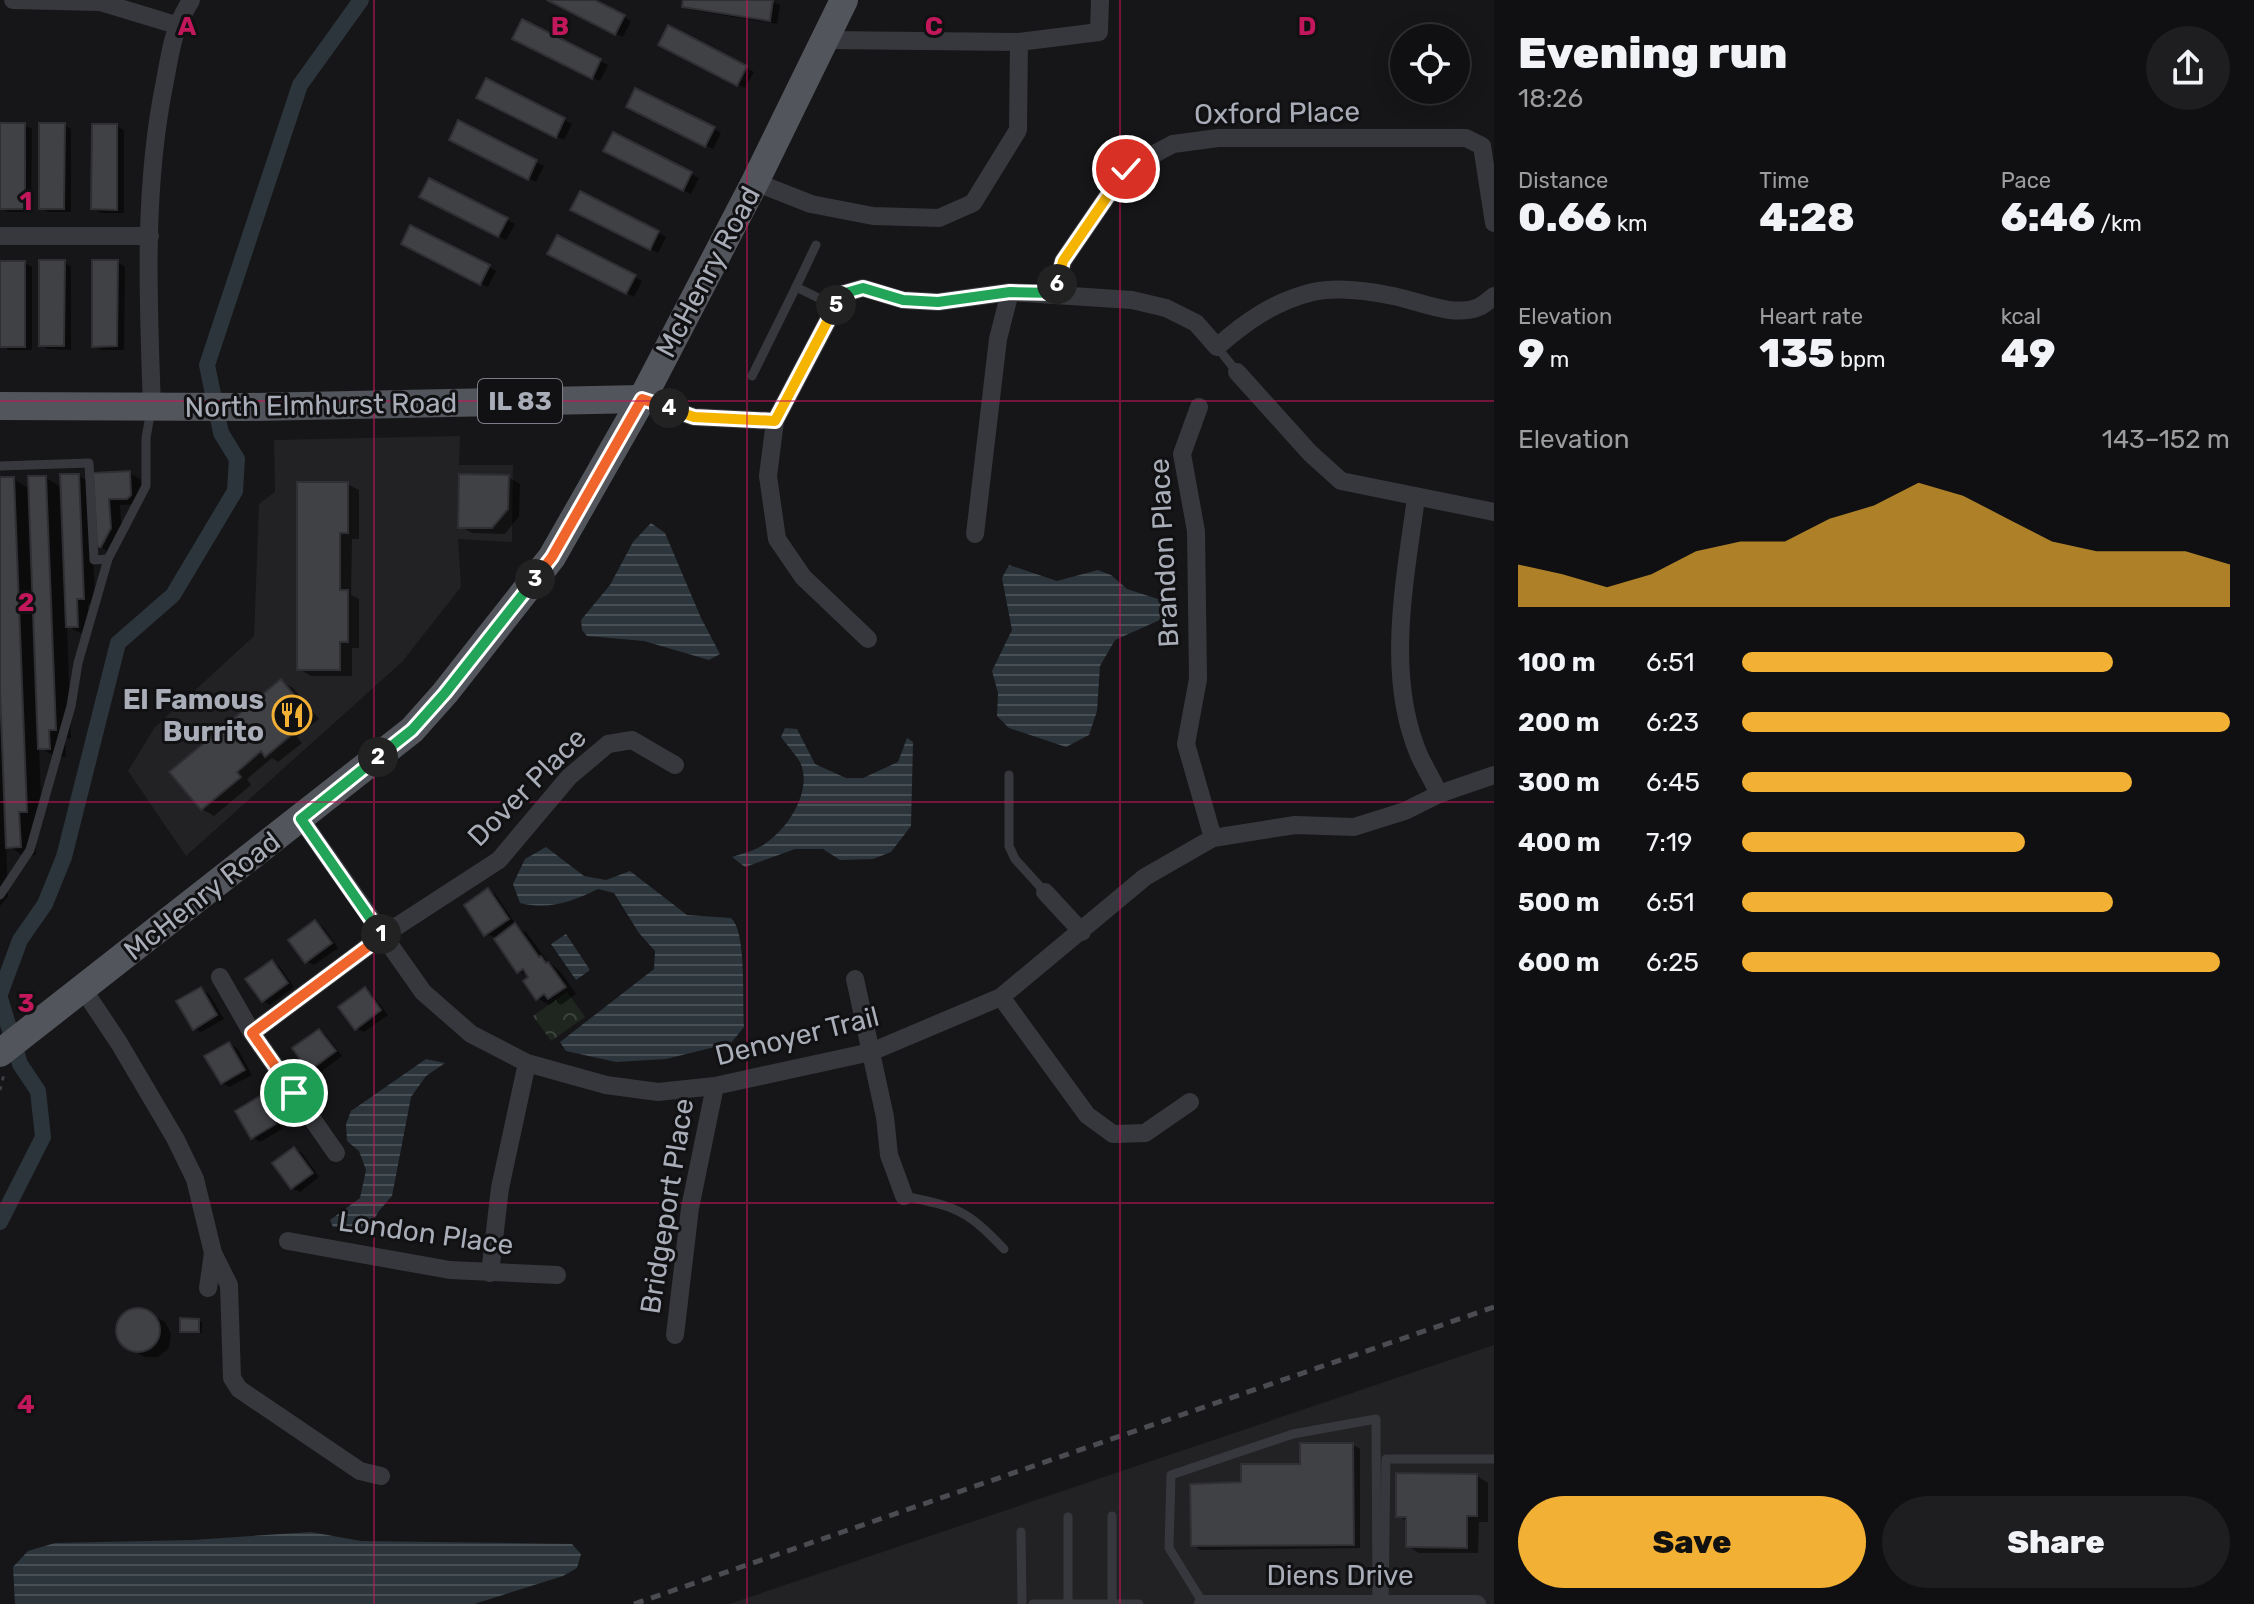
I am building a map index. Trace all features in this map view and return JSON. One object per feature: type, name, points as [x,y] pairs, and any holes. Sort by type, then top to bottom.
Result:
[{"type":"main road","name":"McHenry Road","points":[[2,1058],[40,1022],[412,730],[445,693],[552,557],[642,399],[755,182],[844,0]]},
{"type":"main road","name":"North Elmhurst Road","points":[[0,406],[313,406],[642,399]]},
{"type":"street","points":[[13,0],[100,2],[176,25]]},
{"type":"street","points":[[165,407],[150,236],[155,129],[176,25],[191,0]]},
{"type":"street","points":[[825,40],[1019,42],[1099,32],[1100,0]]},
{"type":"street","points":[[755,182],[811,204],[873,216],[939,218],[973,203],[1018,130],[1019,42]]},
{"type":"street","name":"Oxford Place","points":[[1055,293],[1063,261],[1126,169],[1173,144],[1218,138],[1466,138],[1482,146],[1494,223]]},
{"type":"street","points":[[0,236],[150,236]]},
{"type":"street","points":[[868,639],[803,577],[777,539],[768,476],[775,421],[842,294],[863,288],[903,300],[938,302],[1010,292],[1132,300],[1166,308],[1196,323],[1217,347],[1247,320],[1284,302],[1315,292],[1352,291],[1392,296],[1455,310],[1479,307],[1494,296]]},
{"type":"street","points":[[975,534],[998,339],[1010,292]]},
{"type":"street","points":[[1237,372],[1261,401],[1341,481],[1494,512]]},
{"type":"street","points":[[642,399],[694,417],[775,421]]},
{"type":"street","name":"Brandon Place","points":[[1199,407],[1182,454],[1196,531],[1198,664],[1186,744],[1213,838]]},
{"type":"street","points":[[1416,498],[1402,604],[1400,659],[1408,715],[1418,754],[1439,794]]},
{"type":"street","name":"Dover Place","points":[[252,1033],[382,936],[499,860],[569,777],[608,744],[632,740],[675,765]]},
{"type":"street","name":"Denoyer Trail","points":[[301,819],[423,992],[471,1034],[527,1063],[606,1085],[658,1092],[715,1086],[871,1052],[1001,997],[1145,877],[1213,838],[1295,825],[1354,827],[1405,811],[1439,794],[1494,775]]},
{"type":"street","points":[[1045,892],[1082,932]]},
{"type":"street","points":[[220,977],[252,1033],[336,1153]]},
{"type":"street","points":[[855,979],[885,1117],[889,1155],[904,1196]]},
{"type":"street","points":[[83,989],[119,1043],[175,1138],[195,1179],[213,1253],[229,1285],[231,1374],[239,1389],[360,1471],[381,1476]]},
{"type":"street","points":[[1001,997],[1087,1115],[1113,1134],[1145,1133],[1190,1102]]},
{"type":"street","points":[[490,1273],[500,1188],[527,1063]]},
{"type":"street","name":"Bridgeport Place","points":[[675,1335],[690,1208],[715,1086]]},
{"type":"street","name":"London Place","points":[[288,1241],[450,1270],[557,1275]]},
{"type":"street","points":[[208,1288],[213,1253]]},
{"type":"street","name":"Diens Drive","points":[[1203,1603],[1477,1604]]},
{"type":"lane","points":[[752,376],[816,245]]},
{"type":"lane","points":[[796,287],[835,306]]},
{"type":"lane","points":[[1217,347],[1237,372]]},
{"type":"lane","points":[[0,895],[30,850],[108,559],[146,486],[146,438],[165,407]]},
{"type":"lane","points":[[0,466],[89,463],[94,560],[108,559]]},
{"type":"lane","points":[[1009,775],[1009,846],[1015,859],[1045,892]]},
{"type":"lane","points":[[904,1196],[950,1205],[978,1221],[1004,1249]]},
{"type":"lane","points":[[1203,1603],[1169,1548],[1171,1475],[1293,1434],[1376,1419],[1377,1603]]},
{"type":"lane","points":[[1384,1603],[1386,1459],[1494,1459]]},
{"type":"lane","points":[[1112,1516],[1112,1603]]},
{"type":"lane","points":[[1068,1517],[1068,1604]]},
{"type":"lane","points":[[1021,1532],[1022,1604]]},
{"type":"lane","points":[[1033,1604],[1139,1604]]},
{"type":"path","points":[[0,1090],[2,1058]]},
{"type":"shaded area","points":[[460,436],[459,465],[513,465],[512,542],[458,539],[461,587],[402,662],[186,856],[128,771],[155,727],[254,636],[259,504],[275,492],[274,440]]},
{"type":"shaded area","points":[[651,523],[665,533],[701,618],[720,654],[709,660],[644,641],[587,636],[582,630],[581,620],[610,585],[633,542]]},
{"type":"shaded area","points":[[1009,565],[1057,581],[1098,570],[1111,575],[1127,589],[1161,600],[1165,606],[1162,619],[1115,640],[1100,666],[1097,711],[1089,735],[1066,747],[1009,728],[997,716],[998,693],[992,671],[1012,630],[1002,578]]},
{"type":"shaded area","points":[[785,728],[797,729],[815,764],[846,778],[863,778],[898,762],[907,738],[913,742],[911,826],[891,852],[873,859],[840,860],[823,849],[795,849],[745,867],[732,857],[754,849],[775,836],[790,818],[801,796],[803,773],[800,762],[781,737]]},
{"type":"shaded area","points":[[546,847],[584,876],[606,880],[630,871],[687,915],[731,918],[740,937],[742,952],[744,1027],[731,1043],[666,1059],[616,1062],[566,1051],[560,1042],[654,969],[655,951],[639,933],[614,893],[598,889],[560,904],[541,906],[520,903],[513,884],[525,859]]},
{"type":"shaded area","points":[[566,934],[590,970],[576,980],[551,944]]},
{"type":"shaded area","points":[[426,1059],[445,1063],[426,1076],[411,1097],[392,1196],[378,1212],[370,1228],[333,1227],[330,1220],[360,1198],[366,1170],[359,1151],[347,1141],[346,1124],[351,1111]]},
{"type":"shaded area","points":[[1494,1345],[1494,1604],[729,1604]]},
{"type":"shaded area","points":[[311,1532],[361,1541],[572,1544],[581,1554],[577,1568],[563,1576],[474,1604],[15,1604],[13,1567],[28,1551],[55,1543],[193,1540]]},
{"type":"green space","points":[[567,992],[585,1017],[551,1041],[533,1016]]},
{"type":"building","points":[[547,0],[595,0],[625,15],[615,35]]},
{"type":"building","points":[[683,0],[773,0],[770,21],[682,7]]},
{"type":"building","points":[[522,19],[601,59],[592,79],[512,39]]},
{"type":"building","points":[[668,25],[747,66],[737,86],[658,45]]},
{"type":"building","points":[[486,78],[565,118],[556,138],[476,98]]},
{"type":"building","points":[[635,88],[715,127],[705,147],[626,107]]},
{"type":"building","points":[[458,120],[537,160],[528,180],[449,140]]},
{"type":"building","points":[[0,123],[25,123],[25,209],[0,209]]},
{"type":"building","points":[[39,123],[65,123],[64,209],[39,209]]},
{"type":"building","points":[[92,124],[117,124],[117,210],[91,209]]},
{"type":"building","points":[[613,132],[692,172],[683,191],[603,151]]},
{"type":"building","points":[[429,178],[508,218],[498,237],[419,197]]},
{"type":"building","points":[[580,191],[659,231],[650,250],[570,210]]},
{"type":"building","points":[[410,225],[490,265],[480,285],[401,244]]},
{"type":"building","points":[[557,235],[636,275],[626,294],[547,254]]},
{"type":"building","points":[[39,260],[65,260],[64,346],[39,346]]},
{"type":"building","points":[[92,260],[118,260],[117,346],[92,347]]},
{"type":"building","points":[[0,261],[25,261],[25,347],[0,347]]},
{"type":"building","points":[[130,471],[131,495],[127,499],[109,499],[111,528],[101,547],[97,547],[93,473]]},
{"type":"building","points":[[60,474],[79,474],[84,599],[77,599],[78,627],[66,627]]},
{"type":"building","points":[[459,474],[509,475],[508,509],[492,528],[458,528]]},
{"type":"building","points":[[28,476],[46,476],[56,730],[49,730],[50,749],[38,749]]},
{"type":"building","points":[[0,477],[14,477],[27,812],[19,812],[21,847],[6,848],[0,690]]},
{"type":"building","points":[[297,482],[348,482],[348,533],[340,533],[340,590],[348,590],[348,642],[340,642],[340,670],[297,670]]},
{"type":"building","points":[[281,679],[308,712],[287,730],[291,735],[265,757],[261,751],[237,772],[241,777],[201,810],[169,772]]},
{"type":"building","points":[[488,888],[509,919],[484,936],[464,905]]},
{"type":"building","points":[[315,920],[332,943],[305,963],[288,940]]},
{"type":"building","points":[[515,923],[539,957],[548,962],[566,987],[548,999],[544,994],[536,1000],[523,981],[528,977],[523,969],[517,973],[494,939]]},
{"type":"building","points":[[272,960],[288,983],[262,1002],[245,979]]},
{"type":"building","points":[[201,987],[217,1015],[193,1030],[176,1001]]},
{"type":"building","points":[[365,987],[381,1010],[355,1030],[338,1007]]},
{"type":"building","points":[[319,1029],[336,1051],[309,1071],[292,1048]]},
{"type":"building","points":[[229,1042],[245,1070],[221,1084],[204,1056]]},
{"type":"building","points":[[260,1096],[276,1124],[251,1139],[235,1111]]},
{"type":"building","points":[[294,1147],[313,1173],[291,1189],[272,1163]]},
{"type":"building","points":[[138,1308],[154,1314],[160,1330],[154,1346],[138,1352],[122,1346],[116,1330],[122,1314]]},
{"type":"building","points":[[180,1318],[199,1319],[199,1332],[180,1332]]},
{"type":"building","points":[[1300,1443],[1353,1443],[1354,1545],[1191,1546],[1190,1484],[1241,1482],[1241,1464],[1300,1464]]},
{"type":"building","points":[[1396,1473],[1477,1474],[1477,1516],[1467,1516],[1467,1548],[1406,1547],[1406,1517],[1396,1517]]},
{"type":"waterway","points":[[0,994],[20,940],[45,904],[64,857],[118,643],[173,595],[235,491],[237,459],[221,433],[207,365],[300,85],[361,0]]},
{"type":"waterway","points":[[0,998],[20,1064],[38,1091],[43,1137],[0,1222]]},
{"type":"railway","points":[[634,1604],[1494,1307]]},
{"type":"place","name":"El Famous Burrito","points":[[292,715]]},
{"type":"route","points":[[294,1093],[252,1033],[382,936],[301,819],[412,730],[445,693],[552,557],[642,399],[694,417],[775,421],[842,294],[863,288],[903,300],[938,302],[1010,292],[1055,293],[1063,261],[1126,169]]}]
